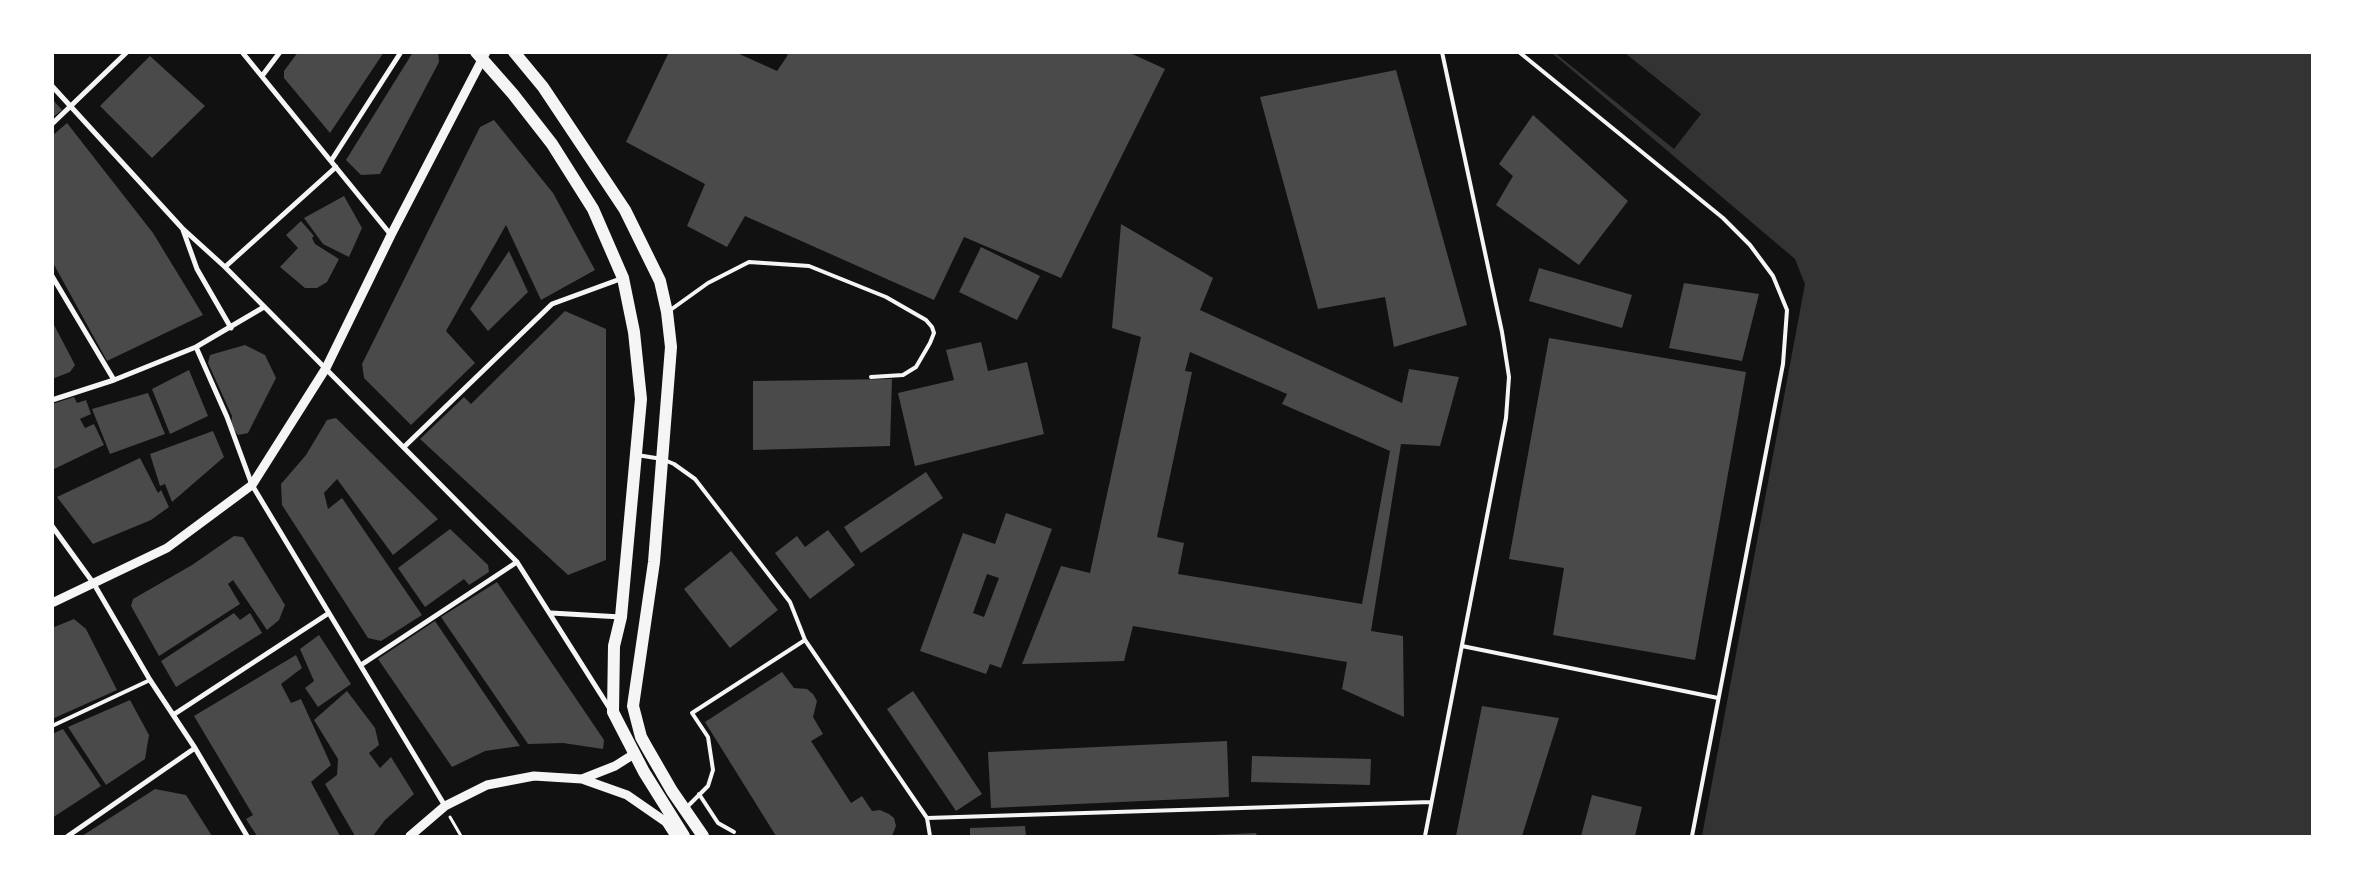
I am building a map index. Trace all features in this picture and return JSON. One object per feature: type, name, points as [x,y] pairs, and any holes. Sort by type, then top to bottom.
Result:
[{"type":"main road","points":[[514,52],[543,87],[625,210],[660,281],[668,312],[671,347],[654,562],[633,706],[646,746],[684,809],[703,836]]},
{"type":"main road","points":[[481,54],[552,144],[593,209],[623,278],[634,332],[641,399],[621,617],[614,646],[612,712],[634,754],[684,836]]},
{"type":"main road","points":[[623,732],[639,727]]},
{"type":"street","points":[[52,124],[71,108],[127,52]]},
{"type":"street","points":[[242,52],[391,234]]},
{"type":"street","points":[[262,76],[280,52]]},
{"type":"street","points":[[331,161],[401,52]]},
{"type":"street","points":[[52,603],[167,548],[252,485],[326,368],[481,54]]},
{"type":"street","points":[[52,86],[182,228],[225,267],[517,562],[612,712]]},
{"type":"street","points":[[225,267],[336,167]]},
{"type":"street","points":[[182,228],[197,269],[231,328]]},
{"type":"street","points":[[52,276],[114,380]]},
{"type":"street","points":[[404,447],[552,304],[623,278]]},
{"type":"street","points":[[52,400],[114,380],[196,347],[264,307]]},
{"type":"street","points":[[196,347],[227,418],[252,485],[444,806]]},
{"type":"street","points":[[52,526],[94,584],[150,680],[195,748],[247,836]]},
{"type":"street","points":[[361,666],[517,562]]},
{"type":"street","points":[[173,716],[329,613]]},
{"type":"street","points":[[551,613],[621,617]]},
{"type":"street","points":[[68,836],[195,748]]},
{"type":"street","points":[[582,780],[615,766],[634,754]]},
{"type":"street","points":[[410,836],[444,806],[487,785],[534,776],[582,780],[626,795],[666,822],[675,836]]},
{"type":"lane","points":[[1425,836],[1506,418],[1509,377],[1502,332],[1442,52]]},
{"type":"lane","points":[[1519,52],[1723,218],[1750,245],[1773,276],[1787,310],[1783,364],[1692,836]]},
{"type":"lane","points":[[668,312],[708,283],[749,262],[809,266],[886,297],[926,320],[932,327],[934,333],[916,367],[903,375],[871,377]]},
{"type":"lane","points":[[636,455],[662,459],[674,464],[695,478],[790,602],[805,640],[927,818],[930,836]]},
{"type":"lane","points":[[684,809],[708,786],[714,770],[708,737],[692,713],[805,640]]},
{"type":"lane","points":[[1462,646],[1718,698]]},
{"type":"lane","points":[[52,726],[150,680]]},
{"type":"lane","points":[[699,794],[718,823],[734,832]]},
{"type":"lane","points":[[927,818],[1431,802]]},
{"type":"path","points":[[457,830],[461,836]]},
{"type":"shaded area","points":[[1552,53],[2312,53],[2312,836],[1702,836],[1805,284],[1795,259]]},
{"type":"pier","points":[[1555,53],[1625,53],[1701,114],[1674,149]]},
{"type":"building","points":[[298,52],[384,52],[330,133],[284,78],[284,71]]},
{"type":"building","points":[[413,52],[438,52],[439,62],[380,174],[361,175],[346,160]]},
{"type":"building","points":[[669,52],[735,52],[777,71],[788,55],[782,52],[1128,52],[1165,69],[1061,278],[964,237],[934,300],[745,216],[727,247],[687,226],[705,184],[626,142]]},
{"type":"building","points":[[150,56],[205,106],[152,158],[100,106]]},
{"type":"building","points":[[1396,70],[1467,325],[1394,347],[1385,297],[1318,309],[1260,97]]},
{"type":"building","points":[[52,99],[62,110],[52,118]]},
{"type":"building","points":[[1533,115],[1628,201],[1579,265],[1496,205],[1513,176],[1499,164]]},
{"type":"building","points":[[494,120],[553,193],[595,270],[541,300],[506,225],[446,331],[475,363],[411,425],[364,378],[362,364],[480,127]]},
{"type":"building","points":[[67,123],[153,233],[203,315],[107,361],[52,261],[52,136]]},
{"type":"building","points":[[344,196],[362,228],[349,257],[323,244],[304,218]]},
{"type":"building","points":[[301,221],[314,236],[312,238],[315,244],[339,259],[327,282],[317,288],[305,288],[280,267],[298,248],[286,235]]},
{"type":"building","points":[[1121,224],[1213,278],[1200,310],[1402,403],[1409,369],[1459,377],[1440,446],[1401,444],[1371,631],[1403,636],[1404,717],[1342,689],[1347,662],[1133,626],[1124,661],[1022,664],[1061,566],[1090,573],[1141,337],[1112,328]],"holes":[[[1190,352],[1287,394],[1282,404],[1390,451],[1362,604],[1178,574],[1184,543],[1157,537],[1192,372],[1185,371]]]},
{"type":"building","points":[[981,247],[1040,276],[1017,320],[959,292]]},
{"type":"building","points":[[509,251],[528,292],[488,331],[470,309]]},
{"type":"building","points":[[1539,268],[1632,295],[1622,328],[1529,301]]},
{"type":"building","points":[[1684,283],[1759,294],[1742,361],[1669,348]]},
{"type":"building","points":[[565,311],[606,329],[606,560],[568,575],[420,439],[464,397],[471,404]]},
{"type":"building","points":[[52,321],[75,365],[70,372],[52,379]]},
{"type":"building","points":[[1549,338],[1746,372],[1695,660],[1553,635],[1564,568],[1509,559]]},
{"type":"building","points":[[981,342],[988,371],[1027,362],[1044,434],[915,466],[898,393],[954,380],[946,350]]},
{"type":"building","points":[[245,345],[265,355],[276,378],[248,433],[238,435],[231,425],[232,416],[208,363],[210,355]]},
{"type":"building","points":[[189,370],[208,416],[170,434],[152,389]]},
{"type":"building","points":[[892,379],[890,446],[753,450],[753,381]]},
{"type":"building","points":[[148,393],[165,434],[110,454],[92,409]]},
{"type":"building","points":[[74,397],[77,403],[86,400],[91,414],[80,419],[85,428],[94,424],[104,445],[52,470],[52,404]]},
{"type":"building","points":[[336,418],[438,519],[393,555],[337,479],[324,493],[328,509],[342,498],[422,615],[381,641],[368,638],[282,505],[281,484],[306,455],[327,420]]},
{"type":"building","points":[[213,431],[224,457],[172,502],[165,484],[160,486],[150,454]]},
{"type":"building","points":[[140,458],[158,493],[161,490],[169,507],[151,520],[93,544],[57,497]]},
{"type":"building","points":[[926,472],[943,498],[861,553],[844,527]]},
{"type":"building","points":[[1006,513],[1052,529],[1001,668],[990,664],[986,674],[920,651],[963,533],[995,544]],"holes":[[[987,574],[999,578],[984,617],[973,613]]]},
{"type":"building","points":[[450,529],[488,565],[489,572],[469,585],[464,579],[425,607],[398,568]]},
{"type":"building","points":[[828,530],[855,565],[810,599],[775,553],[797,536],[805,547]]},
{"type":"building","points":[[234,536],[243,537],[285,605],[279,620],[267,630],[233,580],[228,584],[240,604],[159,656],[131,606],[133,599],[192,565]]},
{"type":"building","points":[[731,551],[778,610],[730,648],[684,589]]},
{"type":"building","points":[[497,582],[604,740],[603,749],[563,743],[528,744],[441,617]]},
{"type":"building","points":[[234,613],[240,620],[250,613],[262,633],[176,687],[161,661]]},
{"type":"building","points":[[74,619],[86,629],[117,690],[52,719],[52,628]]},
{"type":"building","points":[[435,621],[520,746],[485,751],[452,767],[378,659]]},
{"type":"building","points":[[319,635],[351,684],[318,707],[305,688],[314,681],[300,649]]},
{"type":"building","points":[[296,655],[302,668],[281,684],[291,703],[301,699],[331,765],[311,782],[340,836],[257,836],[246,819],[253,815],[194,716]]},
{"type":"building","points":[[782,672],[794,688],[807,689],[817,701],[813,717],[823,734],[811,741],[851,803],[862,796],[872,811],[880,810],[894,818],[896,826],[892,836],[776,836],[705,722]]},
{"type":"building","points":[[347,691],[375,728],[379,745],[369,753],[380,768],[391,757],[414,794],[385,820],[373,836],[355,836],[325,784],[337,775],[338,759],[314,720]]},
{"type":"building","points":[[913,691],[982,794],[956,811],[887,709]]},
{"type":"building","points":[[130,700],[149,735],[145,759],[106,785],[68,727]]},
{"type":"building","points":[[1482,706],[1559,718],[1522,836],[1456,836]]},
{"type":"building","points":[[63,729],[101,786],[52,818],[52,734]]},
{"type":"building","points":[[1227,741],[1229,797],[991,808],[988,752]]},
{"type":"building","points":[[1252,756],[1371,759],[1370,785],[1251,782]]},
{"type":"building","points":[[155,789],[186,795],[212,836],[82,836]]},
{"type":"building","points":[[1592,795],[1642,807],[1635,836],[1581,836]]},
{"type":"building","points":[[1025,826],[1026,836],[970,836],[970,828]]},
{"type":"building","points":[[1256,833],[1257,836],[1213,836],[1213,835]]}]
